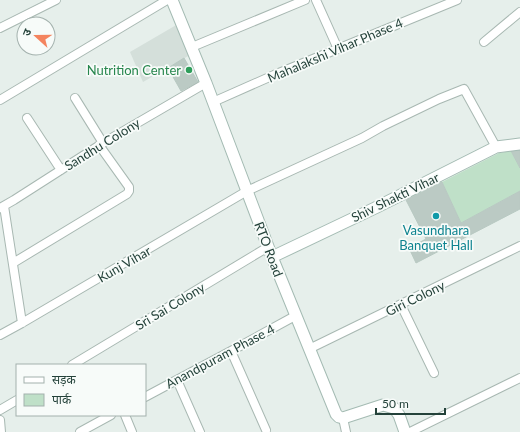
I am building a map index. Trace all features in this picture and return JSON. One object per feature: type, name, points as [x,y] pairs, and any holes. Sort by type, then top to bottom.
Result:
[{"type":"street","points":[[0,28],[56,0]]},
{"type":"street","points":[[0,100],[167,0]]},
{"type":"street","name":"RTO Road","points":[[172,0],[192,47],[295,316],[336,414],[343,418]]},
{"type":"street","points":[[192,47],[305,0]]},
{"type":"street","points":[[316,0],[338,49]]},
{"type":"street","name":"Mahalakshi Vihar Phase 4","points":[[213,102],[274,75],[457,0]]},
{"type":"street","points":[[484,42],[520,12]]},
{"type":"street","name":"Sandhu Colony","points":[[2,207],[101,144],[206,83]]},
{"type":"street","name":"Kunj Vihar","points":[[0,335],[22,324],[247,191],[362,138],[383,126],[439,99],[464,89],[496,147]]},
{"type":"street","points":[[13,263],[127,194],[129,191],[129,187],[101,144],[75,98]]},
{"type":"street","points":[[27,118],[61,170]]},
{"type":"street","name":"Shiv Shakti Vihar","points":[[270,252],[375,208],[496,147],[520,144]]},
{"type":"street","points":[[2,207],[13,263],[22,324]]},
{"type":"street","name":"Giri Colony","points":[[309,349],[520,246]]},
{"type":"street","name":"Sri Sai Colony","points":[[74,364],[270,252]]},
{"type":"street","points":[[401,305],[434,373]]},
{"type":"street","name":"Anandpuram Phase 4","points":[[146,396],[295,316]]},
{"type":"street","points":[[231,351],[266,430]]},
{"type":"street","points":[[410,432],[520,378]]},
{"type":"street","points":[[177,380],[200,432]]},
{"type":"street","points":[[0,410],[16,401]]},
{"type":"street","points":[[346,432],[343,418],[383,405],[394,408],[399,415],[405,432]]},
{"type":"street","points":[[80,432],[109,416]]},
{"type":"street","points":[[125,416],[132,432]]},
{"type":"street","points":[[0,420],[1,432]]},
{"type":"shaded area","points":[[178,24],[190,55],[143,82],[130,52]]},
{"type":"green space","points":[[511,151],[520,168],[520,191],[461,223],[442,182],[499,153]]},
{"type":"building","points":[[184,58],[198,82],[181,91],[168,68]]},
{"type":"building","points":[[520,150],[520,168],[511,151]]},
{"type":"building","name":"Vasundhara Banquet Hall","points":[[442,182],[461,223],[520,191],[520,209],[416,263],[409,248],[426,239],[406,200]]},
{"type":"place","name":"Nutrition Center","points":[[189,70]]},
{"type":"place","name":"Vasundhara Banquet Hall","points":[[436,216]]}]
